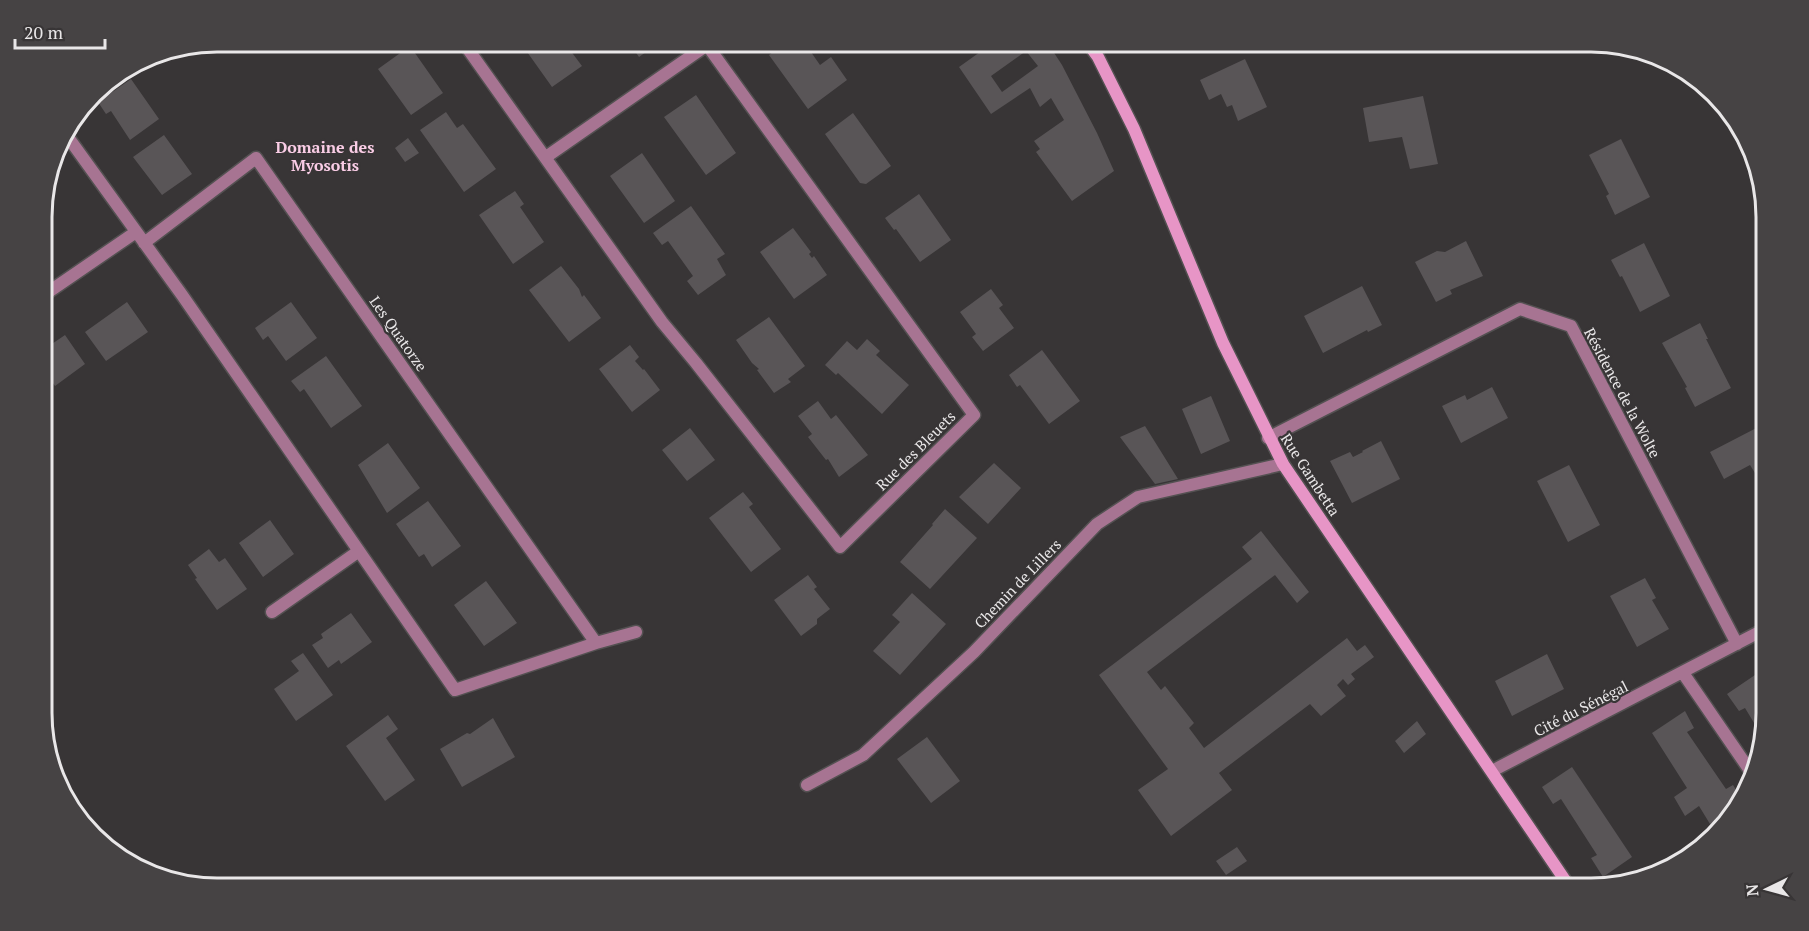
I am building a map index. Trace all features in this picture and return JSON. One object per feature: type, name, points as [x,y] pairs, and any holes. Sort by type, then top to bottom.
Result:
[{"type":"main road","name":"Rue Gambetta","points":[[1095,53],[1134,129],[1223,344],[1268,438],[1283,464],[1564,878]]},
{"type":"street","name":"Rue des Bleuets","points":[[471,53],[662,322],[840,547],[974,415],[713,53]]},
{"type":"street","name":"Rue des Bleuets","points":[[546,157],[696,53]]},
{"type":"street","points":[[71,143],[144,243],[455,690],[636,632]]},
{"type":"street","name":"Les Quatorze","points":[[144,243],[256,158],[596,643]]},
{"type":"street","points":[[53,289],[136,232]]},
{"type":"street","name":"Résidence de la Wolte","points":[[1268,438],[1520,309],[1570,326],[1737,644]]},
{"type":"street","name":"Chemin de Lillers","points":[[807,785],[863,755],[974,652],[1097,524],[1138,497],[1283,464]]},
{"type":"street","points":[[272,612],[359,552]]},
{"type":"street","name":"Cité du Sénégal","points":[[1492,771],[1756,634]]},
{"type":"street","points":[[1683,673],[1748,767]]},
{"type":"building","points":[[400,53],[415,53],[443,93],[411,115],[378,69]]},
{"type":"building","points":[[528,53],[572,53],[582,66],[552,87]]},
{"type":"building","points":[[772,53],[812,53],[820,65],[831,57],[847,80],[808,109],[769,55]]},
{"type":"building","points":[[979,53],[1023,53],[991,76],[1002,92],[1038,66],[1028,53],[1054,53],[1097,133],[1114,171],[1072,201],[1036,152],[1040,149],[1034,141],[1064,120],[1051,98],[1040,107],[1030,88],[991,114],[959,67]]},
{"type":"building","points":[[1245,59],[1267,107],[1238,121],[1232,105],[1227,107],[1221,94],[1209,100],[1200,80]]},
{"type":"building","points":[[131,79],[159,119],[130,140],[111,111],[106,114],[99,103]]},
{"type":"building","points":[[696,95],[736,153],[706,175],[664,117]]},
{"type":"building","points":[[1423,96],[1438,164],[1410,169],[1402,137],[1369,142],[1363,108]]},
{"type":"building","points":[[446,112],[457,128],[463,124],[496,169],[464,192],[420,130]]},
{"type":"building","points":[[853,113],[891,166],[866,184],[860,183],[825,134]]},
{"type":"building","points":[[164,135],[192,174],[162,195],[133,157]]},
{"type":"building","points":[[408,138],[419,153],[405,162],[395,148]]},
{"type":"building","points":[[1621,139],[1650,197],[1615,215],[1606,196],[1609,194],[1589,155]]},
{"type":"building","points":[[642,153],[675,201],[644,223],[610,176]]},
{"type":"building","points":[[515,191],[524,204],[520,207],[544,242],[513,264],[479,215]]},
{"type":"building","points":[[919,194],[951,240],[920,262],[885,218]]},
{"type":"building","points":[[691,206],[725,254],[717,259],[726,275],[698,295],[687,281],[693,276],[668,241],[662,245],[653,233]]},
{"type":"building","points":[[793,228],[811,252],[809,254],[812,258],[814,256],[827,275],[794,299],[760,252]]},
{"type":"building","points":[[1466,241],[1483,276],[1450,290],[1452,294],[1436,302],[1415,262],[1437,251],[1445,252]]},
{"type":"building","points":[[1644,243],[1670,296],[1640,312],[1622,276],[1620,277],[1611,260]]},
{"type":"building","points":[[561,266],[579,289],[582,297],[584,295],[601,318],[569,342],[529,290]]},
{"type":"building","points":[[1362,286],[1382,325],[1368,332],[1367,330],[1323,353],[1304,316]]},
{"type":"building","points":[[991,289],[1003,305],[999,308],[1014,328],[983,351],[972,337],[976,334],[960,312]]},
{"type":"building","points":[[127,302],[148,332],[106,361],[85,332]]},
{"type":"building","points":[[291,302],[317,338],[286,361],[268,336],[263,340],[255,328]]},
{"type":"building","points":[[769,317],[805,366],[788,379],[791,382],[774,393],[736,340]]},
{"type":"building","points":[[1700,323],[1731,388],[1695,407],[1685,388],[1687,387],[1662,343]]},
{"type":"building","points":[[65,335],[85,364],[55,386],[53,383],[53,343]]},
{"type":"building","points":[[867,339],[880,351],[876,355],[909,385],[882,414],[838,373],[836,375],[825,365],[847,341],[857,350]]},
{"type":"building","points":[[630,345],[639,357],[635,361],[660,390],[632,412],[599,369]]},
{"type":"building","points":[[1042,350],[1080,401],[1049,424],[1020,385],[1017,387],[1009,375]]},
{"type":"building","points":[[326,356],[362,406],[331,428],[304,389],[300,392],[291,381]]},
{"type":"building","points":[[1492,387],[1508,418],[1461,443],[1442,406],[1465,395],[1467,400]]},
{"type":"building","points":[[1211,396],[1230,441],[1201,454],[1182,409]]},
{"type":"building","points":[[818,401],[831,419],[836,415],[868,455],[839,477],[828,459],[826,460],[808,437],[812,434],[798,416]]},
{"type":"building","points":[[1145,426],[1178,479],[1155,484],[1120,437]]},
{"type":"building","points":[[690,428],[715,460],[687,481],[662,450]]},
{"type":"building","points":[[1756,428],[1755,473],[1750,465],[1724,479],[1710,452]]},
{"type":"building","points":[[1381,441],[1400,479],[1352,503],[1330,461],[1350,452],[1353,457]]},
{"type":"building","points":[[388,443],[420,488],[387,513],[358,465]]},
{"type":"building","points":[[994,463],[1021,488],[988,524],[959,497]]},
{"type":"building","points":[[1569,465],[1600,525],[1568,542],[1537,481]]},
{"type":"building","points":[[743,492],[753,504],[749,507],[781,549],[751,572],[709,518]]},
{"type":"building","points":[[428,501],[461,546],[432,567],[424,554],[419,557],[396,524]]},
{"type":"building","points":[[945,509],[977,538],[930,589],[900,562]]},
{"type":"building","points":[[270,520],[294,554],[263,577],[239,543]]},
{"type":"building","points":[[1261,531],[1309,592],[1297,603],[1275,575],[1147,672],[1161,690],[1165,686],[1194,723],[1189,728],[1204,748],[1347,638],[1357,651],[1365,645],[1374,657],[1351,674],[1355,679],[1348,685],[1343,679],[1337,685],[1346,696],[1321,716],[1310,704],[1219,773],[1232,790],[1171,836],[1138,790],[1168,769],[1099,675],[1252,559],[1242,547]]},
{"type":"building","points":[[209,549],[219,562],[225,558],[247,589],[217,610],[188,565]]},
{"type":"building","points":[[808,575],[817,587],[814,589],[830,609],[817,619],[817,624],[801,636],[774,600]]},
{"type":"building","points":[[1645,578],[1656,598],[1652,600],[1669,629],[1637,647],[1610,596]]},
{"type":"building","points":[[486,581],[517,623],[484,646],[454,605]]},
{"type":"building","points":[[912,593],[946,624],[900,675],[873,651],[900,622],[892,615]]},
{"type":"building","points":[[351,613],[372,642],[341,664],[339,660],[328,668],[312,645],[323,638],[321,634]]},
{"type":"building","points":[[303,653],[333,695],[296,721],[274,689],[299,671],[291,661]]},
{"type":"building","points":[[1547,654],[1564,689],[1512,716],[1495,681]]},
{"type":"building","points":[[1755,675],[1755,725],[1745,708],[1739,711],[1727,694]]},
{"type":"building","points":[[1685,711],[1694,728],[1687,732],[1726,789],[1733,785],[1737,791],[1719,818],[1710,824],[1699,806],[1685,816],[1674,797],[1687,788],[1652,733]]},
{"type":"building","points":[[388,715],[398,729],[386,738],[415,780],[385,801],[346,746]]},
{"type":"building","points":[[493,718],[515,757],[462,787],[440,749],[467,733],[470,734]]},
{"type":"building","points":[[1417,721],[1426,734],[1404,753],[1395,741]]},
{"type":"building","points":[[927,737],[960,781],[931,803],[897,759]]},
{"type":"building","points":[[1572,767],[1632,857],[1603,877],[1591,858],[1597,855],[1561,799],[1553,804],[1542,787]]},
{"type":"building","points":[[1237,847],[1247,861],[1226,875],[1216,861]]},
{"type":"district","name":"Domaine des Myosotis","points":[[325,156]]}]
